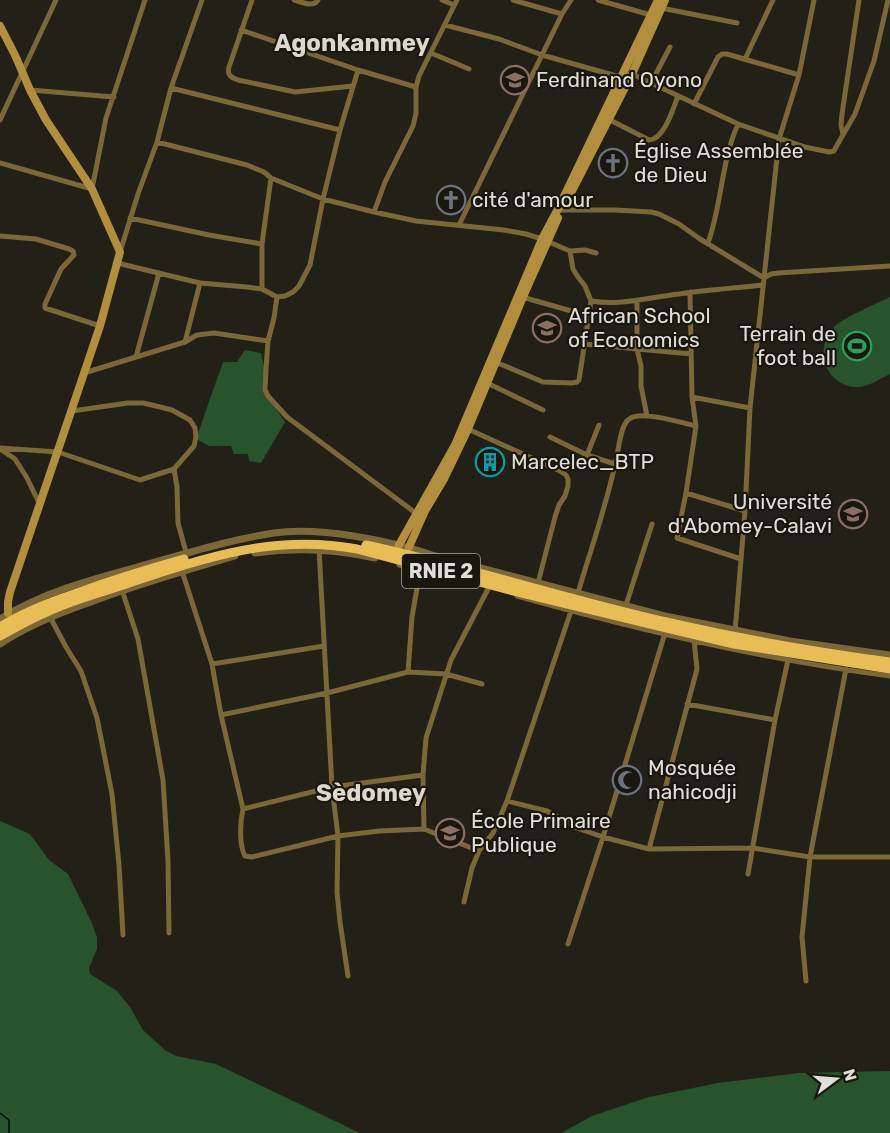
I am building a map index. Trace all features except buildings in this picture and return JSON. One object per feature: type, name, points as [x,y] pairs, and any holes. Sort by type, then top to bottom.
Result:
[{"type":"highway","name":"RNIE 2","points":[[0,627],[45,604],[137,572],[243,545],[274,539],[304,537],[344,540],[665,622],[813,651],[890,662]]},
{"type":"highway","name":"RNIE 2","points":[[403,556],[521,593],[665,631],[890,669]]},
{"type":"highway","name":"RNIE 2","points":[[0,636],[13,620]]},
{"type":"main road","points":[[545,240],[562,210],[620,77],[651,15],[665,0]]},
{"type":"main road","points":[[403,556],[417,514],[455,445],[558,209],[632,74],[659,4]]},
{"type":"main road","points":[[0,26],[46,120],[92,189],[120,252],[100,326],[10,592],[8,602],[13,620]]},
{"type":"main road","points":[[403,556],[468,429],[487,383],[493,361]]},
{"type":"street","points":[[0,120],[56,0]]},
{"type":"street","points":[[0,162],[92,189],[106,118],[145,0]]},
{"type":"street","points":[[120,252],[157,142],[171,88],[202,0]]},
{"type":"street","points":[[252,0],[228,73],[233,78],[295,92],[353,86]]},
{"type":"street","points":[[294,0],[312,5],[318,0]]},
{"type":"street","points":[[374,212],[385,182],[413,126],[419,76],[456,3],[442,0]]},
{"type":"street","points":[[513,0],[562,14]]},
{"type":"street","points":[[459,225],[562,14],[571,0]]},
{"type":"street","points":[[598,0],[651,15]]},
{"type":"street","points":[[745,59],[773,0]]},
{"type":"street","points":[[735,634],[745,511],[750,408],[779,139],[798,75],[814,0]]},
{"type":"street","points":[[843,134],[842,114],[859,0]]},
{"type":"street","points":[[445,25],[499,39],[542,55],[620,77],[632,74],[738,124],[779,139],[829,152],[834,151],[855,114],[874,61],[888,0]]},
{"type":"street","points":[[659,4],[737,23]]},
{"type":"street","points":[[241,30],[416,87]]},
{"type":"street","points":[[651,83],[670,47]]},
{"type":"street","points":[[431,53],[469,69]]},
{"type":"street","points":[[694,104],[718,57],[722,54],[798,75]]},
{"type":"street","points":[[117,263],[200,283],[262,289],[277,297],[292,292],[299,286],[310,265],[323,199],[358,70]]},
{"type":"street","points":[[171,88],[340,130]]},
{"type":"street","points":[[30,90],[114,97]]},
{"type":"street","points":[[608,119],[649,141],[654,140],[666,125],[678,96]]},
{"type":"street","points":[[708,243],[718,209],[728,153],[738,124]]},
{"type":"street","points":[[157,142],[247,165],[264,172],[271,178],[323,199],[374,212],[416,221],[504,230],[545,240],[570,250],[596,253]]},
{"type":"street","points":[[262,289],[262,244],[271,178]]},
{"type":"street","points":[[562,210],[615,210],[659,214],[679,224],[764,278]]},
{"type":"street","points":[[130,219],[209,236],[262,244]]},
{"type":"street","points":[[0,236],[36,239],[73,251],[74,255],[61,269],[45,308],[100,326]]},
{"type":"street","points":[[493,361],[543,382],[577,382],[580,377],[591,301],[585,286],[573,269],[570,250]]},
{"type":"street","points":[[764,278],[778,273],[890,266]]},
{"type":"street","points":[[136,357],[159,273]]},
{"type":"street","points":[[185,342],[200,283]]},
{"type":"street","points":[[591,301],[621,303],[690,292],[763,285]]},
{"type":"street","points":[[690,292],[692,397],[696,426],[677,538],[741,559]]},
{"type":"street","points":[[277,297],[268,341],[266,390],[275,405],[287,417],[417,514]]},
{"type":"street","points":[[520,297],[589,316]]},
{"type":"street","points":[[637,300],[637,350],[647,416]]},
{"type":"street","points":[[84,373],[185,342],[197,335],[214,333],[268,341]]},
{"type":"street","points":[[584,344],[691,354]]},
{"type":"street","points":[[487,383],[543,410]]},
{"type":"street","points":[[692,397],[750,408]]},
{"type":"street","points":[[0,449],[58,452],[140,480],[174,469],[194,446],[195,428],[190,420],[172,411],[143,403],[128,403],[72,411]]},
{"type":"street","points":[[578,593],[615,464],[622,430],[628,420],[635,416],[647,416],[696,426]]},
{"type":"street","points":[[587,455],[599,425]]},
{"type":"street","points":[[468,429],[558,470],[568,479],[565,496],[555,516],[538,583]]},
{"type":"street","points":[[550,437],[587,455],[615,464]]},
{"type":"street","points":[[0,449],[15,459],[40,505]]},
{"type":"street","points":[[174,469],[177,487],[177,523],[186,552]]},
{"type":"street","points":[[686,494],[745,511]]},
{"type":"street","points":[[626,605],[652,524]]},
{"type":"street","points":[[0,619],[13,620],[42,597],[186,552],[276,533],[305,532],[349,536],[403,556],[420,571],[571,611],[788,660],[890,676]]},
{"type":"street","points":[[319,549],[332,787],[338,836],[337,892],[348,976]]},
{"type":"street","points":[[0,644],[22,630],[50,617],[122,590],[182,571],[237,556],[273,550],[319,549],[352,553],[435,556],[735,634],[890,655]]},
{"type":"street","points":[[182,571],[212,664],[221,715],[243,809],[242,851],[245,856],[338,836],[424,829],[479,850]]},
{"type":"street","points":[[408,672],[412,617],[420,571]]},
{"type":"street","points":[[424,829],[423,775],[426,738],[451,660],[489,589]]},
{"type":"street","points":[[122,590],[138,639],[163,780],[168,861],[169,933]]},
{"type":"street","points":[[464,902],[479,850],[493,833],[507,801],[571,611]]},
{"type":"street","points":[[50,617],[81,671],[97,718],[112,795],[123,935]]},
{"type":"street","points":[[568,944],[665,631]]},
{"type":"street","points":[[650,849],[697,669],[693,640]]},
{"type":"street","points":[[212,664],[324,645]]},
{"type":"street","points":[[748,874],[788,660]]},
{"type":"street","points":[[806,981],[802,937],[810,857],[846,669]]},
{"type":"street","points":[[221,715],[327,693],[408,672],[447,674],[482,684]]},
{"type":"street","points":[[687,704],[775,720]]},
{"type":"street","points":[[243,809],[332,787],[423,775]]},
{"type":"street","points":[[507,801],[547,811],[577,828],[603,837],[650,849],[753,848],[810,857],[890,857]]},
{"type":"green space","name":"Terrain de foot ball","points":[[890,297],[890,374],[872,384],[860,387],[839,382],[827,367],[824,357],[827,337],[843,320]]},
{"type":"green space","points":[[245,350],[261,353],[264,367],[264,391],[285,422],[261,463],[249,461],[248,454],[234,454],[231,446],[209,446],[196,439],[223,362],[237,362]]},
{"type":"green space","points":[[0,821],[30,834],[49,860],[68,874],[97,937],[97,949],[89,968],[90,974],[117,991],[130,1007],[143,1030],[166,1051],[176,1056],[216,1064],[360,1133],[0,1133]]},
{"type":"green space","points":[[890,1071],[890,1133],[561,1133],[592,1116],[649,1097],[718,1083],[799,1073]]},
{"type":"waterway","points":[[0,1113],[9,1120],[9,1133]]},
{"type":"place","name":"Ferdinand Oyono","points":[[515,80]]},
{"type":"place","name":"Église Assemblée de Dieu","points":[[613,163]]},
{"type":"place","name":"cité d'amour","points":[[451,200]]},
{"type":"place","name":"African School of Economics","points":[[547,328]]},
{"type":"place","name":"Terrain de foot ball","points":[[857,346]]},
{"type":"place","name":"Marcelec_BTP","points":[[490,462]]},
{"type":"place","name":"Université d'Abomey-Calavi","points":[[853,514]]},
{"type":"place","name":"Mosquée nahicodji","points":[[627,780]]},
{"type":"place","name":"École Primaire Publique","points":[[450,833]]},
{"type":"district","name":"Agonkanmey","points":[[352,43]]},
{"type":"district","name":"Sèdomey","points":[[371,793]]}]
